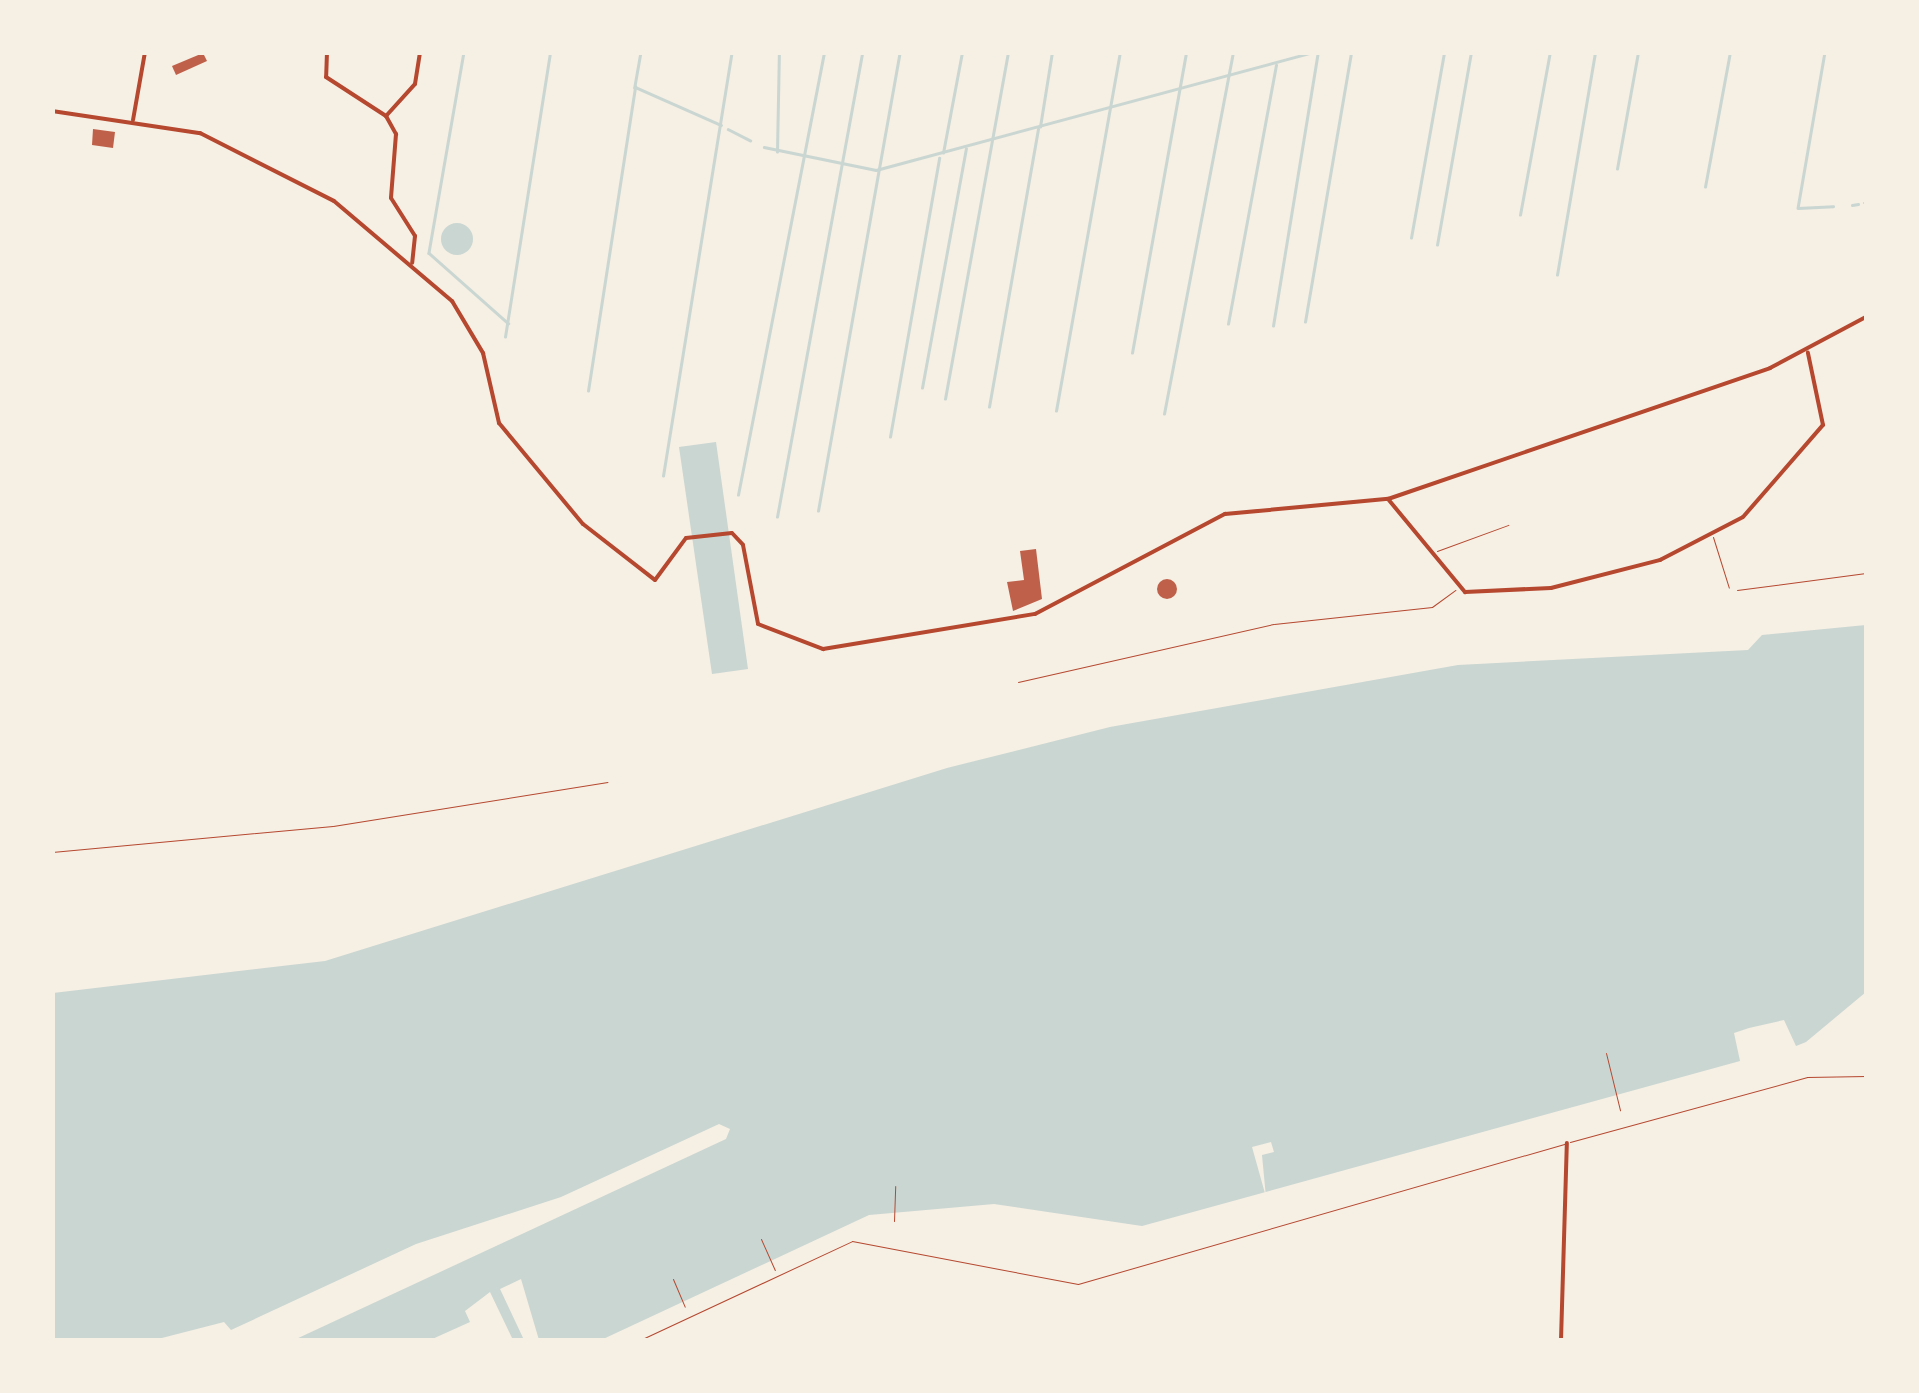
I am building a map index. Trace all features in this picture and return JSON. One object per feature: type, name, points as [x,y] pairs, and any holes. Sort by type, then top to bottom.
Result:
[{"type":"street","points":[[132,120],[146,52]]},
{"type":"street","points":[[326,52],[326,77],[386,116],[398,144],[391,198],[415,236],[412,263]]},
{"type":"street","points":[[386,116],[415,84],[420,52]]},
{"type":"street","points":[[52,111],[132,120],[218,142],[301,179],[412,263],[471,328],[498,423],[561,504],[655,580],[686,538],[732,533],[743,545],[758,624],[837,648],[1035,614],[1225,514],[1388,499],[1808,353],[1866,317]]},
{"type":"street","points":[[1388,499],[1428,558],[1456,589],[1551,588],[1660,560],[1743,517],[1823,424],[1808,353]]},
{"type":"street","points":[[1561,1340],[1567,1143]]},
{"type":"lane","points":[[1428,558],[1450,541],[1508,525]]},
{"type":"lane","points":[[1712,534],[1728,588]]},
{"type":"lane","points":[[640,1340],[852,1241],[1078,1284],[1807,1077],[1866,1076]]},
{"type":"path","points":[[1728,588],[1866,573]]},
{"type":"path","points":[[1018,682],[1274,624],[1432,607],[1456,589]]},
{"type":"path","points":[[52,852],[334,826],[608,782]]},
{"type":"path","points":[[1606,1053],[1620,1110]]},
{"type":"path","points":[[894,1221],[895,1186]]},
{"type":"path","points":[[760,1239],[775,1270]]},
{"type":"path","points":[[673,1279],[686,1307]]},
{"type":"shaded area","points":[[457,223],[468,228],[473,239],[468,250],[457,255],[446,250],[441,239],[446,228]]},
{"type":"shaded area","points":[[716,442],[748,669],[712,674],[679,447]]},
{"type":"shaded area","points":[[1866,625],[1866,992],[1796,1046],[1784,1020],[1749,1028],[1734,1033],[1740,1061],[1142,1226],[994,1204],[869,1215],[601,1340],[539,1340],[521,1279],[500,1289],[524,1340],[513,1340],[490,1292],[465,1311],[470,1322],[430,1340],[294,1340],[726,1139],[730,1129],[719,1124],[561,1197],[416,1244],[231,1330],[224,1322],[154,1340],[53,1340],[53,993],[325,961],[947,768],[1110,727],[1458,665],[1748,650],[1762,635]]},
{"type":"pier","points":[[1271,1142],[1274,1152],[1262,1155],[1266,1197],[1252,1147]]},
{"type":"building","points":[[203,53],[207,61],[176,75],[172,66]]},
{"type":"building","points":[[93,129],[115,132],[113,148],[92,145]]},
{"type":"building","points":[[1036,549],[1042,599],[1013,611],[1007,582],[1024,580],[1020,551]]},
{"type":"building","points":[[1167,579],[1177,589],[1167,599],[1157,589]]},
{"type":"waterway","points":[[464,52],[429,253],[508,323]]},
{"type":"waterway","points":[[505,337],[550,52]]},
{"type":"waterway","points":[[641,52],[635,87],[721,125]]},
{"type":"waterway","points":[[663,476],[732,52]]},
{"type":"waterway","points":[[777,152],[779,52]]},
{"type":"waterway","points":[[738,495],[824,52]]},
{"type":"waterway","points":[[777,517],[862,52]]},
{"type":"waterway","points":[[818,511],[900,52]]},
{"type":"waterway","points":[[943,153],[962,52]]},
{"type":"waterway","points":[[945,399],[1008,52]]},
{"type":"waterway","points":[[1040,127],[1052,52]]},
{"type":"waterway","points":[[1056,411],[1120,52]]},
{"type":"waterway","points":[[1132,353],[1186,52]]},
{"type":"waterway","points":[[1164,414],[1233,52]]},
{"type":"waterway","points":[[764,147],[876,170],[1312,52]]},
{"type":"waterway","points":[[1273,326],[1318,52]]},
{"type":"waterway","points":[[1305,322],[1351,52]]},
{"type":"waterway","points":[[1411,238],[1444,52]]},
{"type":"waterway","points":[[1437,245],[1471,52]]},
{"type":"waterway","points":[[1520,215],[1550,52]]},
{"type":"waterway","points":[[1557,275],[1595,52]]},
{"type":"waterway","points":[[1617,169],[1638,52]]},
{"type":"waterway","points":[[1705,187],[1730,52]]},
{"type":"waterway","points":[[1825,52],[1798,208],[1833,206]]},
{"type":"waterway","points":[[1228,324],[1276,65]]},
{"type":"waterway","points":[[588,391],[635,87]]},
{"type":"waterway","points":[[728,129],[750,140]]},
{"type":"waterway","points":[[989,407],[1038,129]]},
{"type":"waterway","points":[[922,388],[966,149]]},
{"type":"waterway","points":[[890,437],[939,158]]},
{"type":"waterway","points":[[1852,205],[1858,204]]}]
